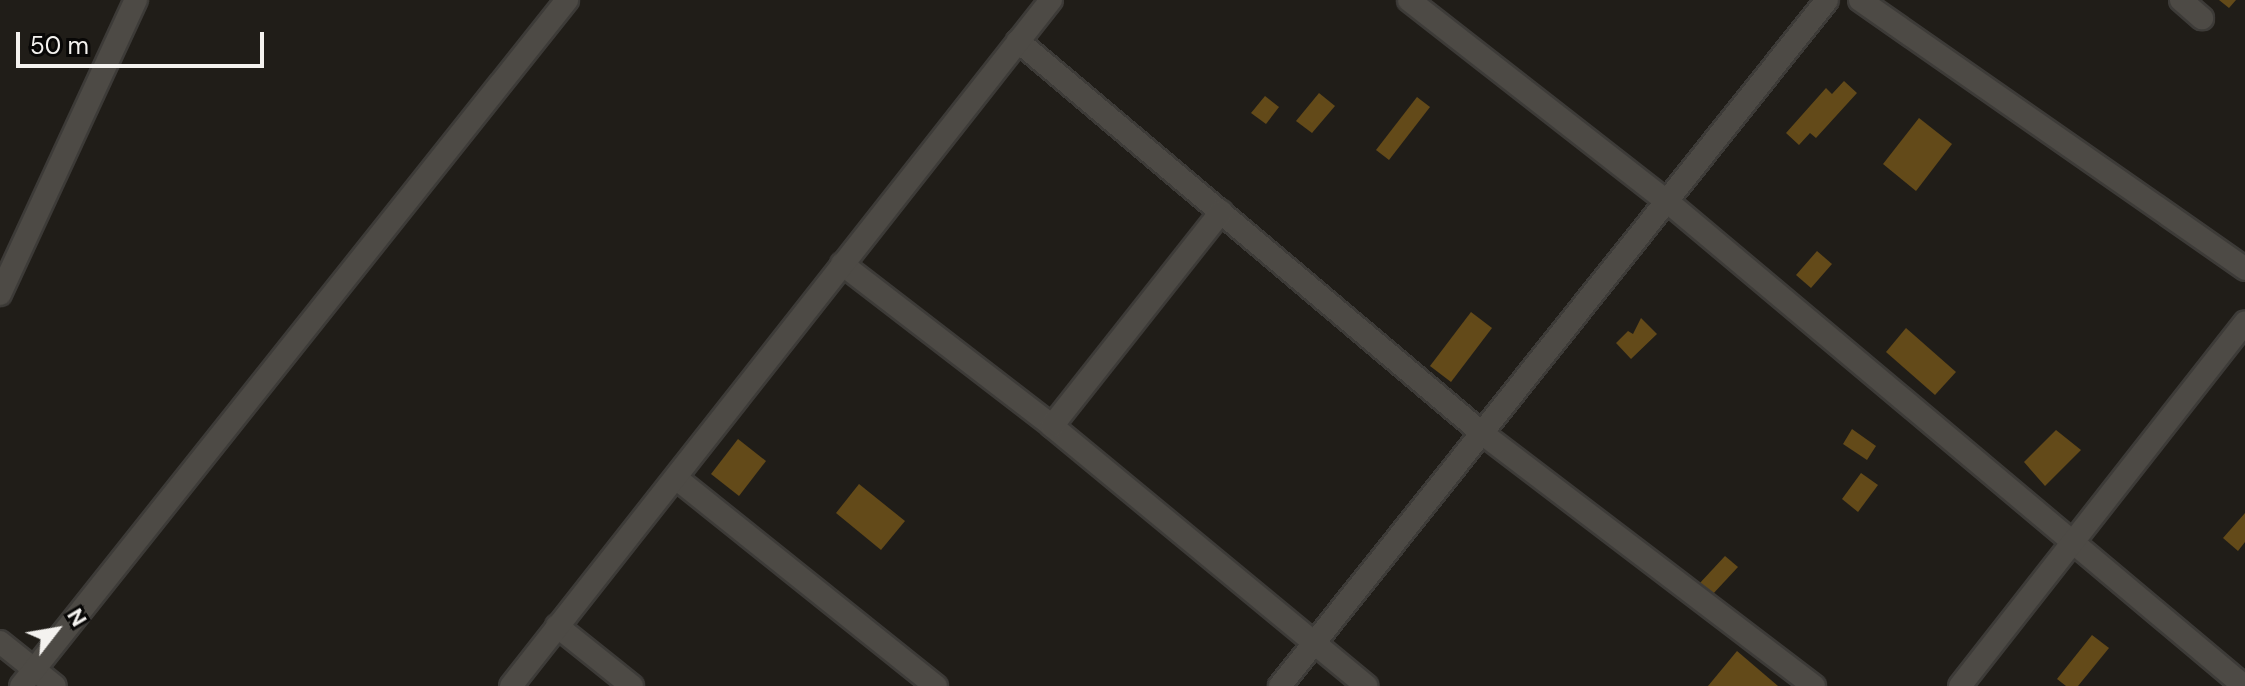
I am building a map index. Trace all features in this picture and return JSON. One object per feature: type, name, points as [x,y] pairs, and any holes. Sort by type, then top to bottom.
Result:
[{"type":"street","points":[[0,294],[136,0]]},
{"type":"street","points":[[28,678],[567,0]]},
{"type":"street","points":[[511,686],[1051,0]]},
{"type":"street","points":[[1409,0],[1668,202],[2244,686]]},
{"type":"street","points":[[1280,686],[1827,0]]},
{"type":"street","points":[[1860,0],[2245,269]]},
{"type":"street","points":[[2181,0],[2202,18]]},
{"type":"street","points":[[1018,41],[1483,434],[1814,686]]},
{"type":"street","points":[[1052,426],[1221,212]]},
{"type":"street","points":[[842,264],[1052,426],[1316,641],[1366,686]]},
{"type":"street","points":[[1960,686],[2074,546],[2245,322]]},
{"type":"street","points":[[676,478],[936,686]]},
{"type":"street","points":[[557,626],[632,686]]},
{"type":"street","points":[[0,642],[28,678],[55,686]]},
{"type":"building","points":[[2219,0],[2236,0],[2229,8]]},
{"type":"building","points":[[1844,81],[1857,93],[1816,138],[1810,133],[1799,145],[1786,133],[1826,88],[1832,94]]},
{"type":"building","points":[[1319,93],[1335,106],[1312,133],[1296,121]]},
{"type":"building","points":[[1265,96],[1279,107],[1266,124],[1251,113]]},
{"type":"building","points":[[1417,97],[1430,107],[1389,160],[1376,150]]},
{"type":"building","points":[[1919,118],[1952,144],[1916,191],[1883,164]]},
{"type":"building","points":[[1817,251],[1832,264],[1811,288],[1796,275]]},
{"type":"building","points":[[1471,312],[1492,328],[1451,382],[1430,366]]},
{"type":"building","points":[[1641,318],[1657,334],[1631,359],[1616,343],[1628,331],[1633,334]]},
{"type":"building","points":[[1906,328],[1956,372],[1935,395],[1886,352]]},
{"type":"building","points":[[1852,429],[1876,446],[1867,460],[1843,444]]},
{"type":"building","points":[[2056,430],[2081,450],[2045,486],[2024,462]]},
{"type":"building","points":[[738,439],[766,461],[739,496],[711,474]]},
{"type":"building","points":[[1861,473],[1878,485],[1858,512],[1842,499]]},
{"type":"building","points":[[859,484],[905,521],[881,550],[836,513]]},
{"type":"building","points":[[2245,513],[2245,542],[2238,551],[2223,538]]},
{"type":"building","points":[[1725,556],[1738,567],[1712,595],[1699,584]]},
{"type":"building","points":[[2092,635],[2109,648],[2078,686],[2066,686],[2057,679]]},
{"type":"building","points":[[1737,651],[1778,686],[1708,686]]}]
